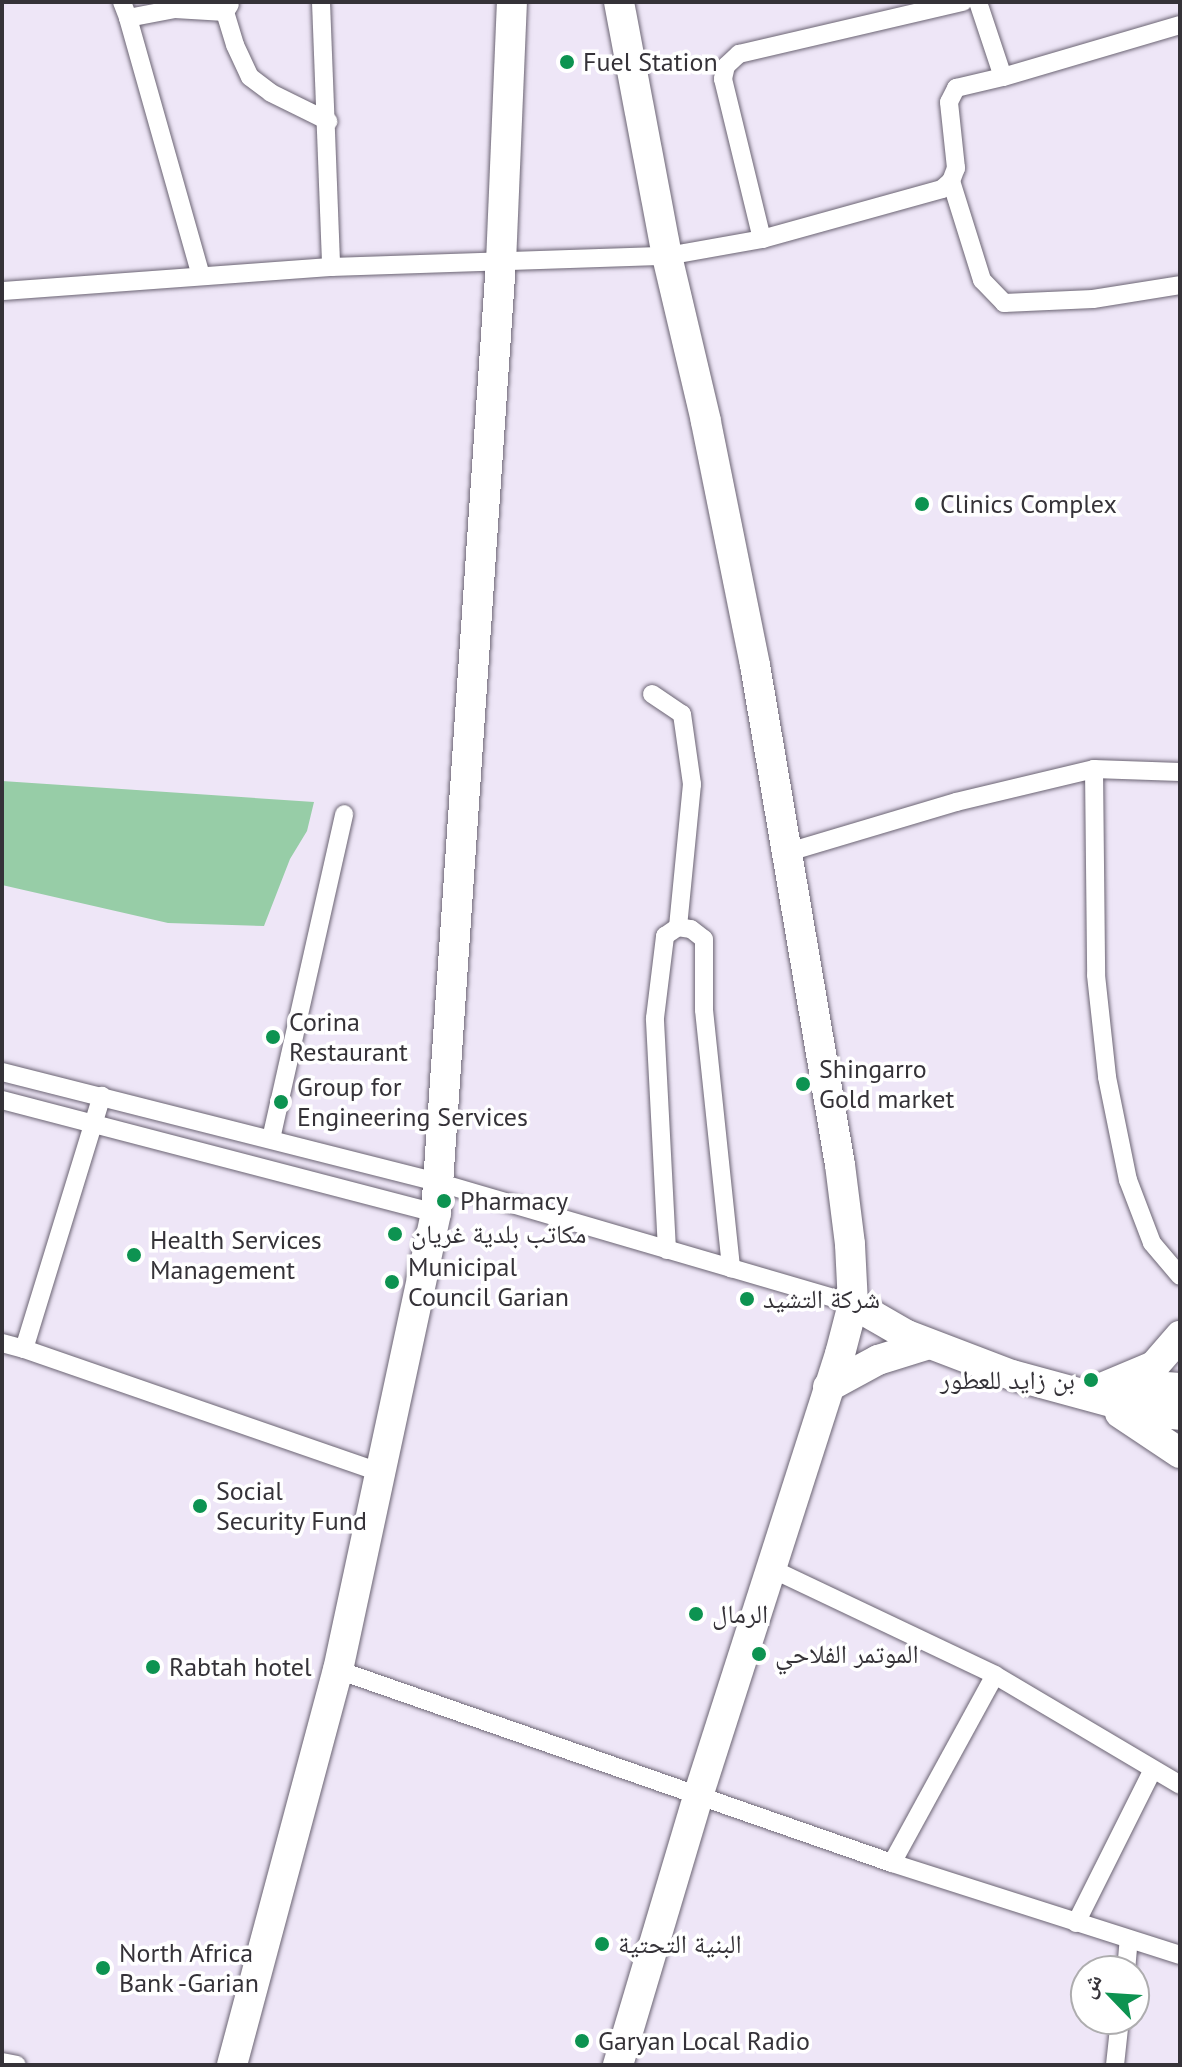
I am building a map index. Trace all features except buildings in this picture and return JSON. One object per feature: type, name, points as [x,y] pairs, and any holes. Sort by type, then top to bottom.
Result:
[{"type":"main road","points":[[232,2065],[338,1670],[438,1198],[501,263],[512,2]]},
{"type":"main road","points":[[618,2065],[699,1793],[853,1304],[850,1244],[840,1165],[755,665],[706,421],[667,256],[619,2]]},
{"type":"main road","points":[[853,1304],[886,1325],[1012,1375],[1148,1412],[1180,1415]]},
{"type":"main road","points":[[1092,1395],[1154,1366],[1180,1336]]},
{"type":"main road","points":[[828,1387],[878,1360],[929,1344]]},
{"type":"main road","points":[[1092,1395],[1151,1386],[1180,1388]]},
{"type":"main road","points":[[1092,1395],[1158,1435],[1180,1453]]},
{"type":"street","points":[[321,2],[328,121],[331,267]]},
{"type":"street","points":[[762,239],[723,79],[726,66],[739,54],[963,2]]},
{"type":"street","points":[[978,2],[1003,77]]},
{"type":"street","points":[[200,273],[125,10],[228,7],[235,45],[250,77],[271,93],[328,121]]},
{"type":"street","points":[[2,291],[200,273],[667,256],[762,239],[942,189],[951,181],[956,168],[949,102],[956,88],[1180,25]]},
{"type":"street","points":[[951,181],[982,280],[1004,303],[1093,299],[1180,285]]},
{"type":"street","points":[[652,694],[682,714],[692,784],[678,927]]},
{"type":"street","points":[[1094,769],[1096,975],[1107,1077],[1133,1192],[1152,1243],[1180,1276]]},
{"type":"street","points":[[785,853],[956,802],[1094,769],[1180,772]]},
{"type":"street","points":[[271,1139],[344,814]]},
{"type":"street","points":[[667,1250],[655,1018],[665,936],[678,927],[691,929],[704,939],[704,1010],[731,1269]]},
{"type":"street","points":[[2,1072],[271,1139],[438,1198]]},
{"type":"street","points":[[24,1349],[102,1096]]},
{"type":"street","points":[[2,1100],[95,1124],[667,1250],[853,1304]]},
{"type":"street","points":[[2,1343],[379,1472]]},
{"type":"street","points":[[770,1568],[995,1675],[1180,1785]]},
{"type":"street","points":[[338,1670],[699,1793],[892,1863],[1180,1955]]},
{"type":"street","points":[[892,1863],[995,1675]]},
{"type":"street","points":[[1076,1923],[1153,1769]]},
{"type":"street","points":[[1128,1955],[1129,1939]]},
{"type":"street","points":[[1115,2065],[1118,2035]]},
{"type":"street","points":[[2,2062],[17,2065]]},
{"type":"green space","points":[[2,781],[314,802],[307,831],[290,859],[264,926],[168,923],[2,885]]},
{"type":"place","name":"Fuel Station","points":[[567,62]]},
{"type":"place","name":"Clinics Complex","points":[[922,504]]},
{"type":"place","name":"Corina Restaurant","points":[[273,1037]]},
{"type":"place","name":"Shingarro Gold market","points":[[803,1084]]},
{"type":"place","name":"Group for Engineering Services","points":[[281,1102]]},
{"type":"place","name":"Pharmacy","points":[[444,1201]]},
{"type":"place","name":"مكاتب بلدية غريان","points":[[395,1234]]},
{"type":"place","name":"Health Services Management","points":[[134,1255]]},
{"type":"place","name":"Municipal Council Garian","points":[[392,1282]]},
{"type":"place","name":"شركة التشيد","points":[[747,1299]]},
{"type":"place","name":"بن زايد للعطور","points":[[1091,1380]]},
{"type":"place","name":"Social Security Fund","points":[[200,1506]]},
{"type":"place","name":"الرمال","points":[[696,1614]]},
{"type":"place","name":"الموتمر الفلاحي","points":[[759,1654]]},
{"type":"place","name":"Rabtah hotel","points":[[153,1667]]},
{"type":"place","name":"البنية التحتية","points":[[602,1944]]},
{"type":"place","name":"North Africa Bank -Garian","points":[[103,1968]]},
{"type":"place","name":"Garyan Local Radio","points":[[582,2041]]}]
